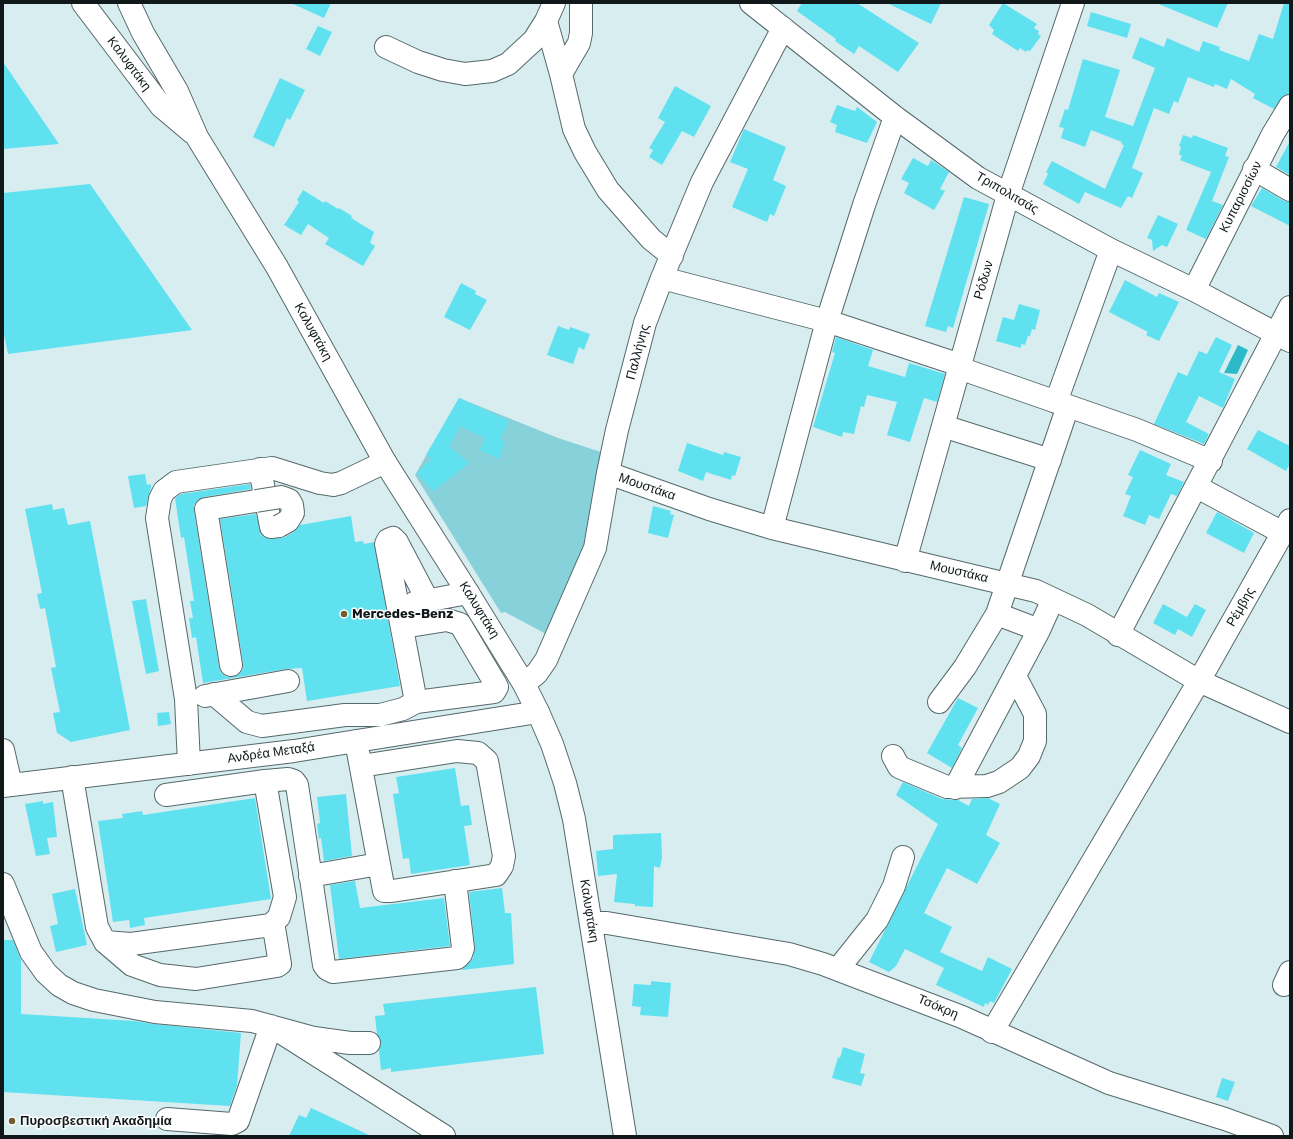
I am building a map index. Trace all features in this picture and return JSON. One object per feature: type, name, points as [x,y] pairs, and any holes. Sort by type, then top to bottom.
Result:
[{"type":"street","name":"Καλυφτάκη","points":[[83,3],[161,106],[196,136]]},
{"type":"street","points":[[124,3],[143,33]]},
{"type":"street","name":"Καλυφτάκη","points":[[129,3],[143,33],[177,91],[196,136],[277,267],[385,462],[524,684],[538,712],[552,744],[565,782],[574,819],[592,922],[625,1136]]},
{"type":"street","points":[[561,74],[579,43],[582,3]]},
{"type":"street","name":"Ρόδων","points":[[905,561],[1008,195],[1073,3]]},
{"type":"street","points":[[550,12],[561,74],[574,129],[585,152],[608,190],[651,239],[672,256]]},
{"type":"street","points":[[386,47],[418,62],[442,70],[466,74],[492,71],[508,64],[534,40],[550,12]]},
{"type":"street","name":"Τριπολιτσάς","points":[[769,12],[896,117],[978,178],[1111,250],[1194,290],[1284,338]]},
{"type":"street","name":"Παλλήνης","points":[[524,684],[537,673],[546,660],[595,548],[608,473],[645,323],[769,12]]},
{"type":"street","name":"Κυπαρισσίων","points":[[1194,290],[1254,170],[1290,106]]},
{"type":"street","points":[[772,528],[827,322],[862,212],[896,117]]},
{"type":"street","points":[[1254,170],[1290,190]]},
{"type":"street","points":[[939,702],[966,667],[997,614],[1050,460],[1062,404],[1111,250]]},
{"type":"street","points":[[662,278],[827,322],[1137,430],[1211,461]]},
{"type":"street","points":[[1118,635],[1211,461],[1284,338],[1290,308]]},
{"type":"street","points":[[943,426],[1050,460]]},
{"type":"street","points":[[189,764],[186,699],[158,529],[157,518],[160,499],[164,491],[176,482],[260,469],[279,469],[320,483],[333,485],[341,483],[385,462]]},
{"type":"street","points":[[231,665],[206,509],[256,501],[281,497],[289,500],[292,505],[293,513],[288,521],[279,526],[271,527],[260,469]]},
{"type":"street","name":"Μουστάκα","points":[[608,473],[710,509],[772,528],[905,561],[1036,591],[1087,615],[1118,635],[1199,681],[1290,722]]},
{"type":"street","name":"Ρέμβης","points":[[992,1032],[1199,681],[1287,526],[1197,487]]},
{"type":"street","points":[[416,702],[403,627],[386,544],[390,538],[397,542],[428,601]]},
{"type":"street","points":[[398,606],[468,594]]},
{"type":"street","points":[[955,788],[1039,630],[1053,599]]},
{"type":"street","points":[[997,614],[1039,630]]},
{"type":"street","points":[[214,694],[247,722],[262,726],[345,715],[380,715],[404,709],[416,702],[492,694],[496,687],[457,622],[447,620],[403,627]]},
{"type":"street","points":[[893,756],[895,762],[900,767],[947,788],[987,786],[999,782],[1020,768],[1029,756],[1035,741],[1035,714],[1015,676]]},
{"type":"street","points":[[186,699],[288,681]]},
{"type":"street","name":"Ανδρέα Μεταξά","points":[[7,786],[294,751],[538,712]]},
{"type":"street","points":[[356,741],[384,891],[496,875],[502,866],[504,856],[487,761],[478,753],[457,750],[361,766]]},
{"type":"street","points":[[3,750],[7,786]]},
{"type":"street","points":[[72,777],[97,927],[105,942],[132,965],[160,975],[196,979],[277,966],[280,964],[281,959],[274,928],[271,925]]},
{"type":"street","points":[[166,795],[265,781],[288,779],[294,780],[297,785],[324,965],[327,969],[333,972],[457,958],[461,954],[463,948],[455,881]]},
{"type":"street","points":[[105,942],[131,944],[271,925],[279,916],[285,897],[265,781]]},
{"type":"street","points":[[838,969],[876,920],[894,886],[903,857]]},
{"type":"street","points":[[310,876],[379,864]]},
{"type":"street","points":[[3,884],[31,952],[46,973],[59,985],[73,993],[94,1000],[155,1012],[252,1021],[314,1038],[350,1043],[369,1043]]},
{"type":"street","name":"Τσόκρη","points":[[592,922],[607,923],[789,954],[838,969],[915,997],[1109,1083],[1225,1118],[1272,1136]]},
{"type":"street","points":[[271,1026],[444,1136]]},
{"type":"street","points":[[167,1119],[232,1124],[238,1121],[271,1026]]},
{"type":"shaded area","points":[[1238,345],[1248,350],[1237,374],[1224,373]]},
{"type":"shaded area","points":[[459,398],[558,438],[607,454],[593,528],[550,636],[505,612],[501,613],[415,475]]},
{"type":"building","points":[[291,3],[331,3],[324,18]]},
{"type":"building","points":[[802,3],[857,3],[919,43],[898,72],[859,46],[854,54],[835,41],[836,39],[797,11]]},
{"type":"building","points":[[887,3],[941,3],[931,24]]},
{"type":"building","points":[[1003,3],[1037,24],[1034,28],[1039,31],[1038,34],[1041,36],[1030,51],[1027,50],[1026,52],[1020,48],[1018,51],[992,34],[994,30],[989,25]]},
{"type":"building","points":[[1156,3],[1228,3],[1217,28]]},
{"type":"building","points":[[1284,3],[1290,3],[1290,94],[1284,95],[1274,109],[1253,98],[1255,94],[1231,79],[1227,89],[1215,84],[1214,87],[1188,77],[1178,103],[1174,101],[1169,114],[1154,108],[1132,168],[1143,173],[1132,198],[1128,196],[1121,208],[1085,192],[1079,204],[1043,184],[1048,174],[1046,172],[1052,161],[1105,189],[1124,145],[1121,144],[1122,142],[1091,130],[1085,147],[1061,138],[1064,128],[1059,127],[1065,109],[1068,110],[1083,59],[1120,70],[1105,117],[1133,126],[1155,68],[1132,58],[1140,37],[1164,47],[1167,38],[1199,52],[1203,41],[1220,47],[1219,50],[1249,61],[1259,34],[1273,39]]},
{"type":"building","points":[[1091,12],[1131,24],[1127,38],[1087,26]]},
{"type":"building","points":[[318,26],[332,32],[320,56],[306,49]]},
{"type":"building","points":[[3,62],[59,144],[3,149]]},
{"type":"building","points":[[280,78],[305,90],[290,120],[287,118],[274,147],[253,137]]},
{"type":"building","points":[[675,86],[711,106],[694,137],[682,131],[662,165],[649,157],[653,150],[649,148],[665,122],[658,118]]},
{"type":"building","points":[[837,105],[855,111],[857,107],[877,122],[867,143],[835,132],[837,125],[830,122]]},
{"type":"building","points":[[744,129],[786,147],[773,180],[786,186],[774,216],[770,214],[767,222],[732,207],[748,169],[730,162]]},
{"type":"building","points":[[1183,135],[1192,138],[1193,135],[1228,148],[1225,156],[1229,157],[1212,201],[1223,205],[1206,239],[1186,230],[1211,172],[1180,160],[1182,156],[1179,154],[1181,147],[1179,146]]},
{"type":"building","points":[[1290,141],[1290,175],[1276,167]]},
{"type":"building","points":[[913,158],[928,166],[931,160],[949,172],[940,189],[945,191],[934,210],[904,193],[909,183],[901,179]]},
{"type":"building","points":[[90,184],[192,330],[8,354],[3,330],[3,193]]},
{"type":"building","points":[[1262,188],[1284,201],[1290,202],[1290,226],[1251,206]]},
{"type":"building","points":[[303,190],[324,203],[325,201],[338,209],[339,208],[352,216],[351,218],[374,232],[370,243],[375,246],[363,266],[325,244],[329,238],[308,224],[301,235],[284,225],[299,202],[297,200]]},
{"type":"building","points":[[964,197],[989,204],[953,328],[948,326],[946,332],[925,326]]},
{"type":"building","points":[[1158,215],[1178,224],[1167,247],[1162,245],[1153,251],[1152,240],[1147,238]]},
{"type":"building","points":[[1125,280],[1157,297],[1159,293],[1179,302],[1159,341],[1146,335],[1148,332],[1109,312]]},
{"type":"building","points":[[461,283],[476,291],[475,294],[487,300],[470,330],[444,317]]},
{"type":"building","points":[[1019,304],[1040,310],[1035,330],[1032,329],[1025,345],[1021,344],[1021,348],[996,341],[1003,317],[1014,320]]},
{"type":"building","points":[[558,326],[569,330],[570,327],[590,334],[584,350],[579,347],[573,364],[547,355]]},
{"type":"building","points":[[836,337],[873,350],[868,366],[905,377],[909,363],[945,374],[937,402],[924,398],[910,442],[887,435],[897,402],[867,395],[864,407],[861,406],[854,434],[843,432],[842,437],[813,427],[835,353],[832,352]]},
{"type":"building","points":[[1216,337],[1232,345],[1219,372],[1235,379],[1223,408],[1199,396],[1186,422],[1209,434],[1204,444],[1154,424],[1178,372],[1187,376],[1199,351],[1207,354]]},
{"type":"building","points":[[459,398],[509,421],[500,439],[505,441],[499,459],[480,450],[485,438],[460,426],[449,446],[469,463],[433,491],[417,473],[432,459],[426,455]]},
{"type":"building","points":[[1258,430],[1290,446],[1290,463],[1286,471],[1247,449]]},
{"type":"building","points":[[687,443],[723,455],[724,452],[741,457],[735,476],[732,475],[731,480],[706,472],[703,481],[678,471]]},
{"type":"building","points":[[1140,450],[1171,464],[1166,475],[1184,482],[1177,496],[1171,494],[1159,519],[1149,515],[1145,525],[1123,516],[1131,496],[1125,494],[1133,477],[1128,475]]},
{"type":"building","points":[[145,474],[147,485],[151,484],[146,506],[134,508],[128,476]]},
{"type":"building","points":[[250,484],[251,489],[204,497],[198,500],[194,505],[221,673],[227,677],[233,677],[239,674],[243,669],[243,663],[220,519],[256,514],[261,535],[266,538],[273,539],[285,537],[294,532],[300,525],[351,516],[355,542],[363,541],[364,544],[374,542],[400,686],[307,701],[302,668],[286,669],[203,683],[196,637],[192,638],[189,618],[193,618],[190,601],[194,601],[184,537],[181,538],[175,498],[181,494]]},
{"type":"building","points":[[52,504],[53,510],[64,508],[68,525],[90,521],[130,730],[71,742],[57,733],[53,713],[60,712],[51,668],[56,667],[45,608],[40,609],[37,594],[42,593],[25,509]]},
{"type":"building","points":[[653,506],[671,511],[670,514],[674,515],[668,538],[648,533]]},
{"type":"building","points":[[1217,512],[1254,533],[1244,553],[1206,533]]},
{"type":"building","points":[[146,599],[159,671],[146,674],[132,601]]},
{"type":"building","points":[[1163,604],[1187,617],[1195,604],[1206,610],[1192,637],[1178,629],[1175,635],[1153,623]]},
{"type":"building","points":[[958,698],[978,708],[958,745],[962,748],[952,768],[927,753]]},
{"type":"building","points":[[169,712],[171,724],[158,726],[157,713]]},
{"type":"building","points":[[455,768],[461,806],[469,805],[472,825],[464,826],[470,865],[411,874],[409,858],[403,859],[393,794],[399,793],[396,777]]},
{"type":"building","points":[[903,782],[942,799],[958,800],[969,806],[972,799],[988,798],[1000,804],[986,835],[1000,843],[977,884],[947,868],[924,913],[952,927],[940,952],[982,971],[988,957],[1012,969],[994,1003],[990,1001],[988,1005],[985,1003],[984,1007],[936,985],[944,968],[905,949],[896,966],[889,972],[869,962],[938,824],[896,795]]},
{"type":"building","points":[[346,794],[352,856],[324,861],[321,838],[319,839],[317,824],[320,823],[317,797]]},
{"type":"building","points":[[255,798],[271,899],[144,918],[145,925],[130,928],[129,920],[113,922],[98,821],[123,818],[122,814],[142,811],[143,815]]},
{"type":"building","points":[[43,801],[43,804],[53,802],[57,837],[47,838],[50,854],[36,856],[25,804]]},
{"type":"building","points":[[661,833],[662,857],[660,868],[654,866],[653,907],[635,906],[635,904],[614,902],[617,874],[598,876],[596,851],[613,849],[613,835]]},
{"type":"building","points":[[355,881],[360,908],[444,898],[450,946],[339,959],[330,885]]},
{"type":"building","points":[[502,888],[505,913],[511,913],[514,964],[462,970],[473,958],[475,947],[469,892]]},
{"type":"building","points":[[75,889],[87,945],[56,952],[50,926],[58,924],[52,894]]},
{"type":"building","points":[[3,940],[13,940],[21,960],[21,1014],[135,1021],[241,1033],[237,1085],[230,1106],[3,1092]]},
{"type":"building","points":[[651,981],[671,983],[668,1017],[640,1015],[641,1007],[632,1006],[634,984],[651,985]]},
{"type":"building","points":[[536,987],[544,1054],[391,1072],[391,1068],[381,1070],[379,1051],[381,1043],[377,1034],[375,1016],[385,1015],[383,1004]]},
{"type":"building","points":[[843,1047],[865,1054],[860,1073],[865,1074],[861,1086],[832,1078],[838,1057],[840,1058]]},
{"type":"building","points":[[1222,1078],[1235,1082],[1228,1101],[1216,1097]]},
{"type":"building","points":[[311,1108],[371,1136],[289,1136],[299,1115],[306,1118]]},
{"type":"place","name":"Mercedes-Benz","points":[[344,614]]},
{"type":"place","name":"Πυροσβεστική Ακαδημία","points":[[12,1121]]}]
